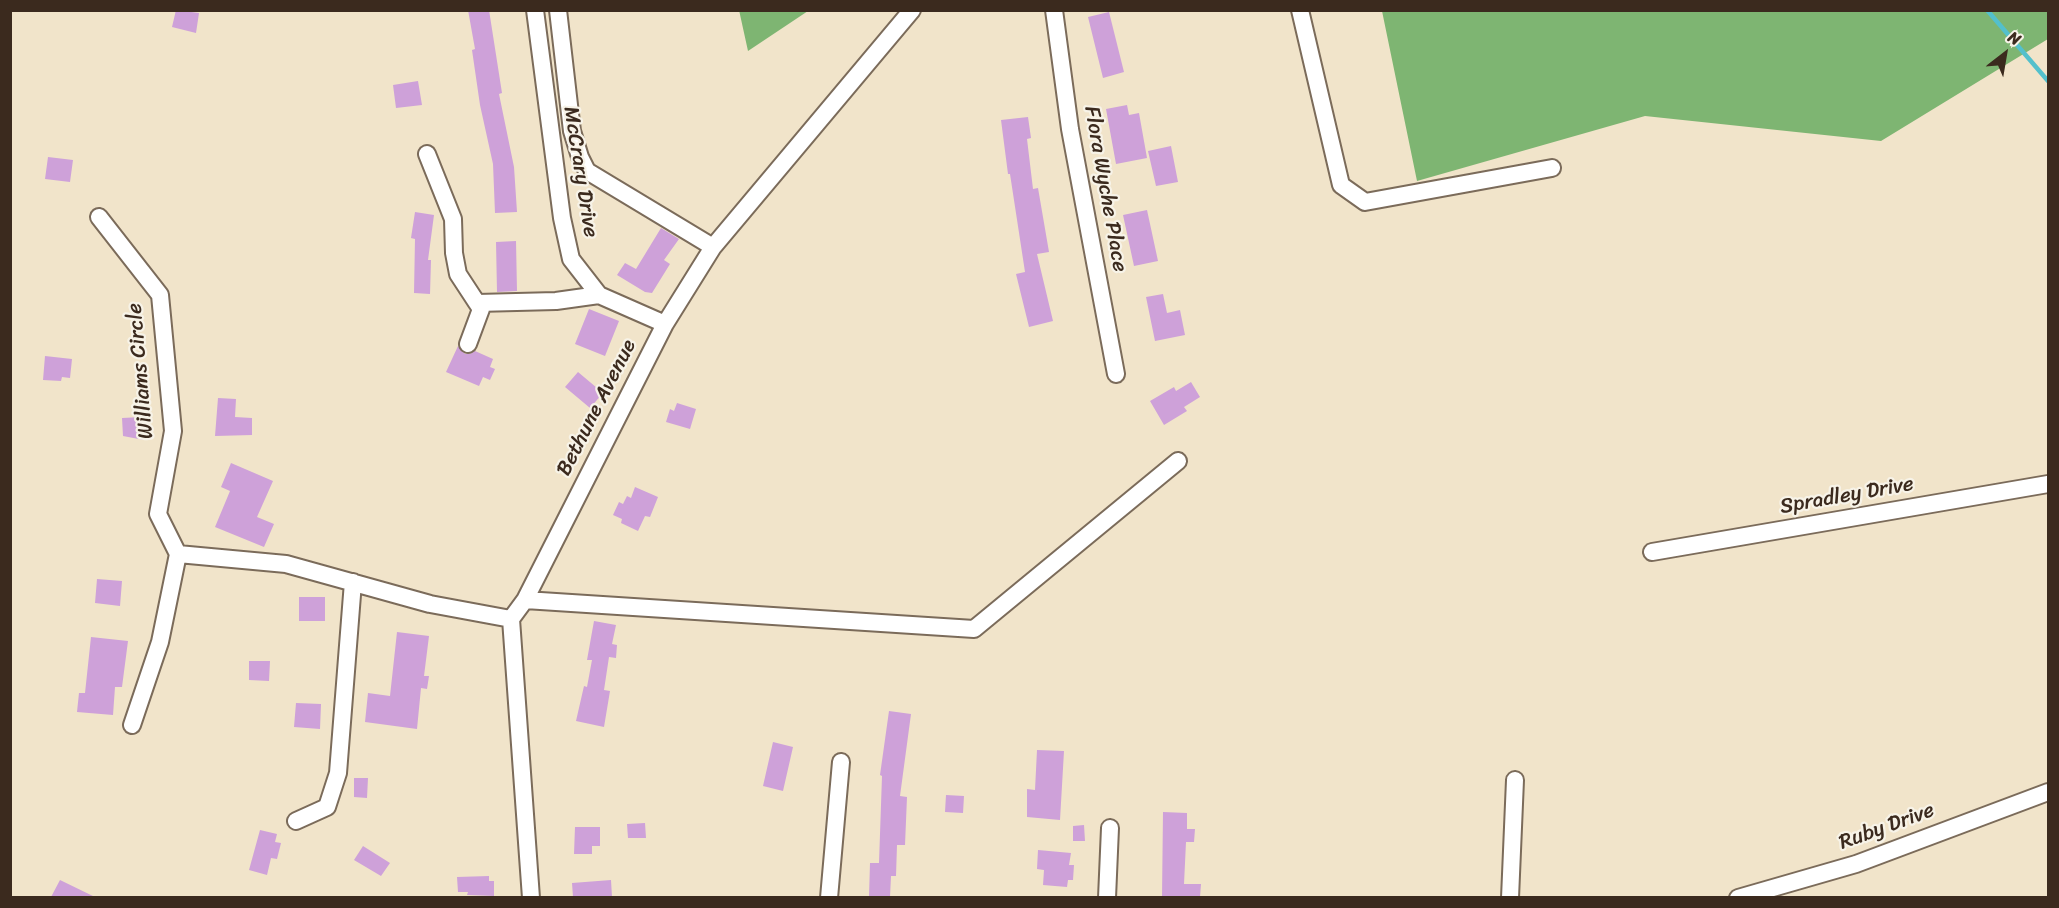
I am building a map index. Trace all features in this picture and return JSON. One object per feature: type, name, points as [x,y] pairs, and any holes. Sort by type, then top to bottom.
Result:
[{"type":"street","name":"McCrary Drive","points":[[535,10],[562,218],[571,258],[599,295],[665,324]]},
{"type":"street","points":[[558,10],[572,131],[579,157],[587,171],[713,247]]},
{"type":"street","name":"Bethune Avenue","points":[[511,619],[525,600],[665,324],[713,247],[912,10]]},
{"type":"street","name":"Flora Wyche Place","points":[[1054,10],[1070,129],[1116,374]]},
{"type":"street","points":[[1300,10],[1341,185],[1365,202],[1552,168]]},
{"type":"street","points":[[427,154],[453,219],[454,254],[458,274],[481,309],[468,344]]},
{"type":"street","name":"Williams Circle","points":[[99,217],[160,296],[173,430],[158,514],[178,554]]},
{"type":"street","points":[[477,303],[556,301],[599,295]]},
{"type":"street","points":[[525,600],[974,629],[1178,461]]},
{"type":"street","name":"Spradley Drive","points":[[1652,552],[2049,484]]},
{"type":"street","points":[[132,725],[160,642],[178,554],[286,564],[430,604],[511,619],[531,897]]},
{"type":"street","points":[[296,821],[327,807],[338,773],[353,582]]},
{"type":"street","points":[[829,897],[841,762]]},
{"type":"street","points":[[1510,897],[1515,780]]},
{"type":"street","name":"Ruby Drive","points":[[1738,897],[1856,864],[2049,792]]},
{"type":"street","points":[[1107,897],[1110,828]]},
{"type":"green space","points":[[739,10],[808,10],[808,11],[748,51]]},
{"type":"green space","points":[[2048,10],[2048,39],[1881,141],[1645,116],[1417,181],[1382,11]]},
{"type":"building","points":[[176,10],[199,13],[196,33],[172,27]]},
{"type":"building","points":[[468,10],[489,10],[502,93],[499,94],[514,167],[517,212],[495,213],[493,164],[480,105],[472,50],[475,49]]},
{"type":"building","points":[[1109,12],[1124,72],[1103,78],[1088,17]]},
{"type":"building","points":[[418,81],[422,105],[396,108],[393,85]]},
{"type":"building","points":[[1127,105],[1129,115],[1139,113],[1147,158],[1116,164],[1106,109]]},
{"type":"building","points":[[1028,117],[1031,138],[1027,139],[1033,189],[1038,188],[1049,252],[1037,254],[1053,321],[1029,327],[1016,274],[1025,272],[1001,120]]},
{"type":"building","points":[[1171,146],[1178,182],[1156,186],[1148,151]]},
{"type":"building","points":[[48,157],[73,160],[70,182],[45,179]]},
{"type":"building","points":[[1147,210],[1158,261],[1134,266],[1123,215]]},
{"type":"building","points":[[415,212],[434,215],[428,260],[431,260],[430,294],[414,293],[415,239],[411,238]]},
{"type":"building","points":[[661,228],[679,239],[664,260],[670,264],[652,293],[645,292],[617,275],[625,263],[636,269]]},
{"type":"building","points":[[516,241],[517,291],[497,292],[496,242]]},
{"type":"building","points":[[1163,294],[1167,313],[1180,310],[1185,335],[1155,341],[1146,297]]},
{"type":"building","points":[[589,309],[619,321],[605,356],[575,344]]},
{"type":"building","points":[[458,346],[465,354],[475,351],[493,359],[490,367],[495,369],[490,380],[483,377],[479,386],[446,372]]},
{"type":"building","points":[[45,356],[72,359],[70,378],[62,377],[61,381],[43,380]]},
{"type":"building","points":[[578,372],[603,393],[590,408],[565,387]]},
{"type":"building","points":[[1191,382],[1200,397],[1184,407],[1187,411],[1164,425],[1150,401],[1174,387],[1176,391]]},
{"type":"building","points":[[218,398],[236,399],[235,417],[252,418],[252,435],[215,436]]},
{"type":"building","points":[[677,403],[696,409],[690,429],[666,422],[670,409],[674,411]]},
{"type":"building","points":[[142,417],[144,440],[123,436],[122,418]]},
{"type":"building","points":[[231,463],[273,481],[257,517],[274,524],[264,547],[215,527],[230,491],[221,487]]},
{"type":"building","points":[[635,487],[658,497],[650,517],[645,516],[638,531],[621,523],[622,519],[613,515],[619,502],[623,504],[627,496],[631,498]]},
{"type":"building","points":[[97,579],[122,581],[120,606],[95,603]]},
{"type":"building","points":[[299,597],[325,597],[325,621],[299,621]]},
{"type":"building","points":[[594,621],[616,625],[612,644],[617,645],[616,658],[609,657],[604,690],[610,691],[604,727],[576,721],[584,686],[587,687],[592,660],[587,660]]},
{"type":"building","points":[[397,632],[429,636],[424,676],[429,676],[427,689],[421,688],[417,729],[365,722],[368,693],[390,696]]},
{"type":"building","points":[[91,637],[128,641],[122,687],[115,687],[113,715],[77,712],[79,693],[85,693]]},
{"type":"building","points":[[249,661],[270,661],[269,681],[249,680]]},
{"type":"building","points":[[296,703],[321,704],[320,729],[294,727]]},
{"type":"building","points":[[889,711],[911,714],[900,796],[907,797],[905,845],[897,845],[896,876],[891,876],[890,897],[869,897],[870,863],[879,863],[882,776],[880,775]]},
{"type":"building","points":[[773,742],[793,747],[783,791],[763,786]]},
{"type":"building","points":[[1037,750],[1064,751],[1060,820],[1027,817],[1027,789],[1035,790]]},
{"type":"building","points":[[354,778],[368,778],[367,798],[354,797]]},
{"type":"building","points":[[946,795],[964,796],[963,813],[945,812]]},
{"type":"building","points":[[1163,812],[1187,813],[1187,829],[1195,829],[1194,842],[1186,842],[1184,884],[1201,884],[1200,897],[1162,897]]},
{"type":"building","points":[[645,823],[646,838],[628,838],[627,824]]},
{"type":"building","points":[[1084,825],[1085,841],[1073,841],[1073,826]]},
{"type":"building","points":[[575,827],[600,827],[600,846],[592,846],[592,854],[574,854]]},
{"type":"building","points":[[260,830],[277,834],[275,842],[281,843],[277,859],[271,858],[267,875],[249,870]]},
{"type":"building","points":[[363,846],[390,863],[381,876],[354,860]]},
{"type":"building","points":[[1038,850],[1071,853],[1069,865],[1074,865],[1073,880],[1068,880],[1067,887],[1043,885],[1044,870],[1037,869]]},
{"type":"building","points":[[489,876],[489,881],[494,881],[494,896],[467,895],[468,892],[458,892],[457,877]]},
{"type":"building","points":[[60,880],[95,897],[51,897]]},
{"type":"building","points":[[611,880],[612,897],[573,897],[572,883]]},
{"type":"waterway","points":[[1987,10],[2048,81]]}]
